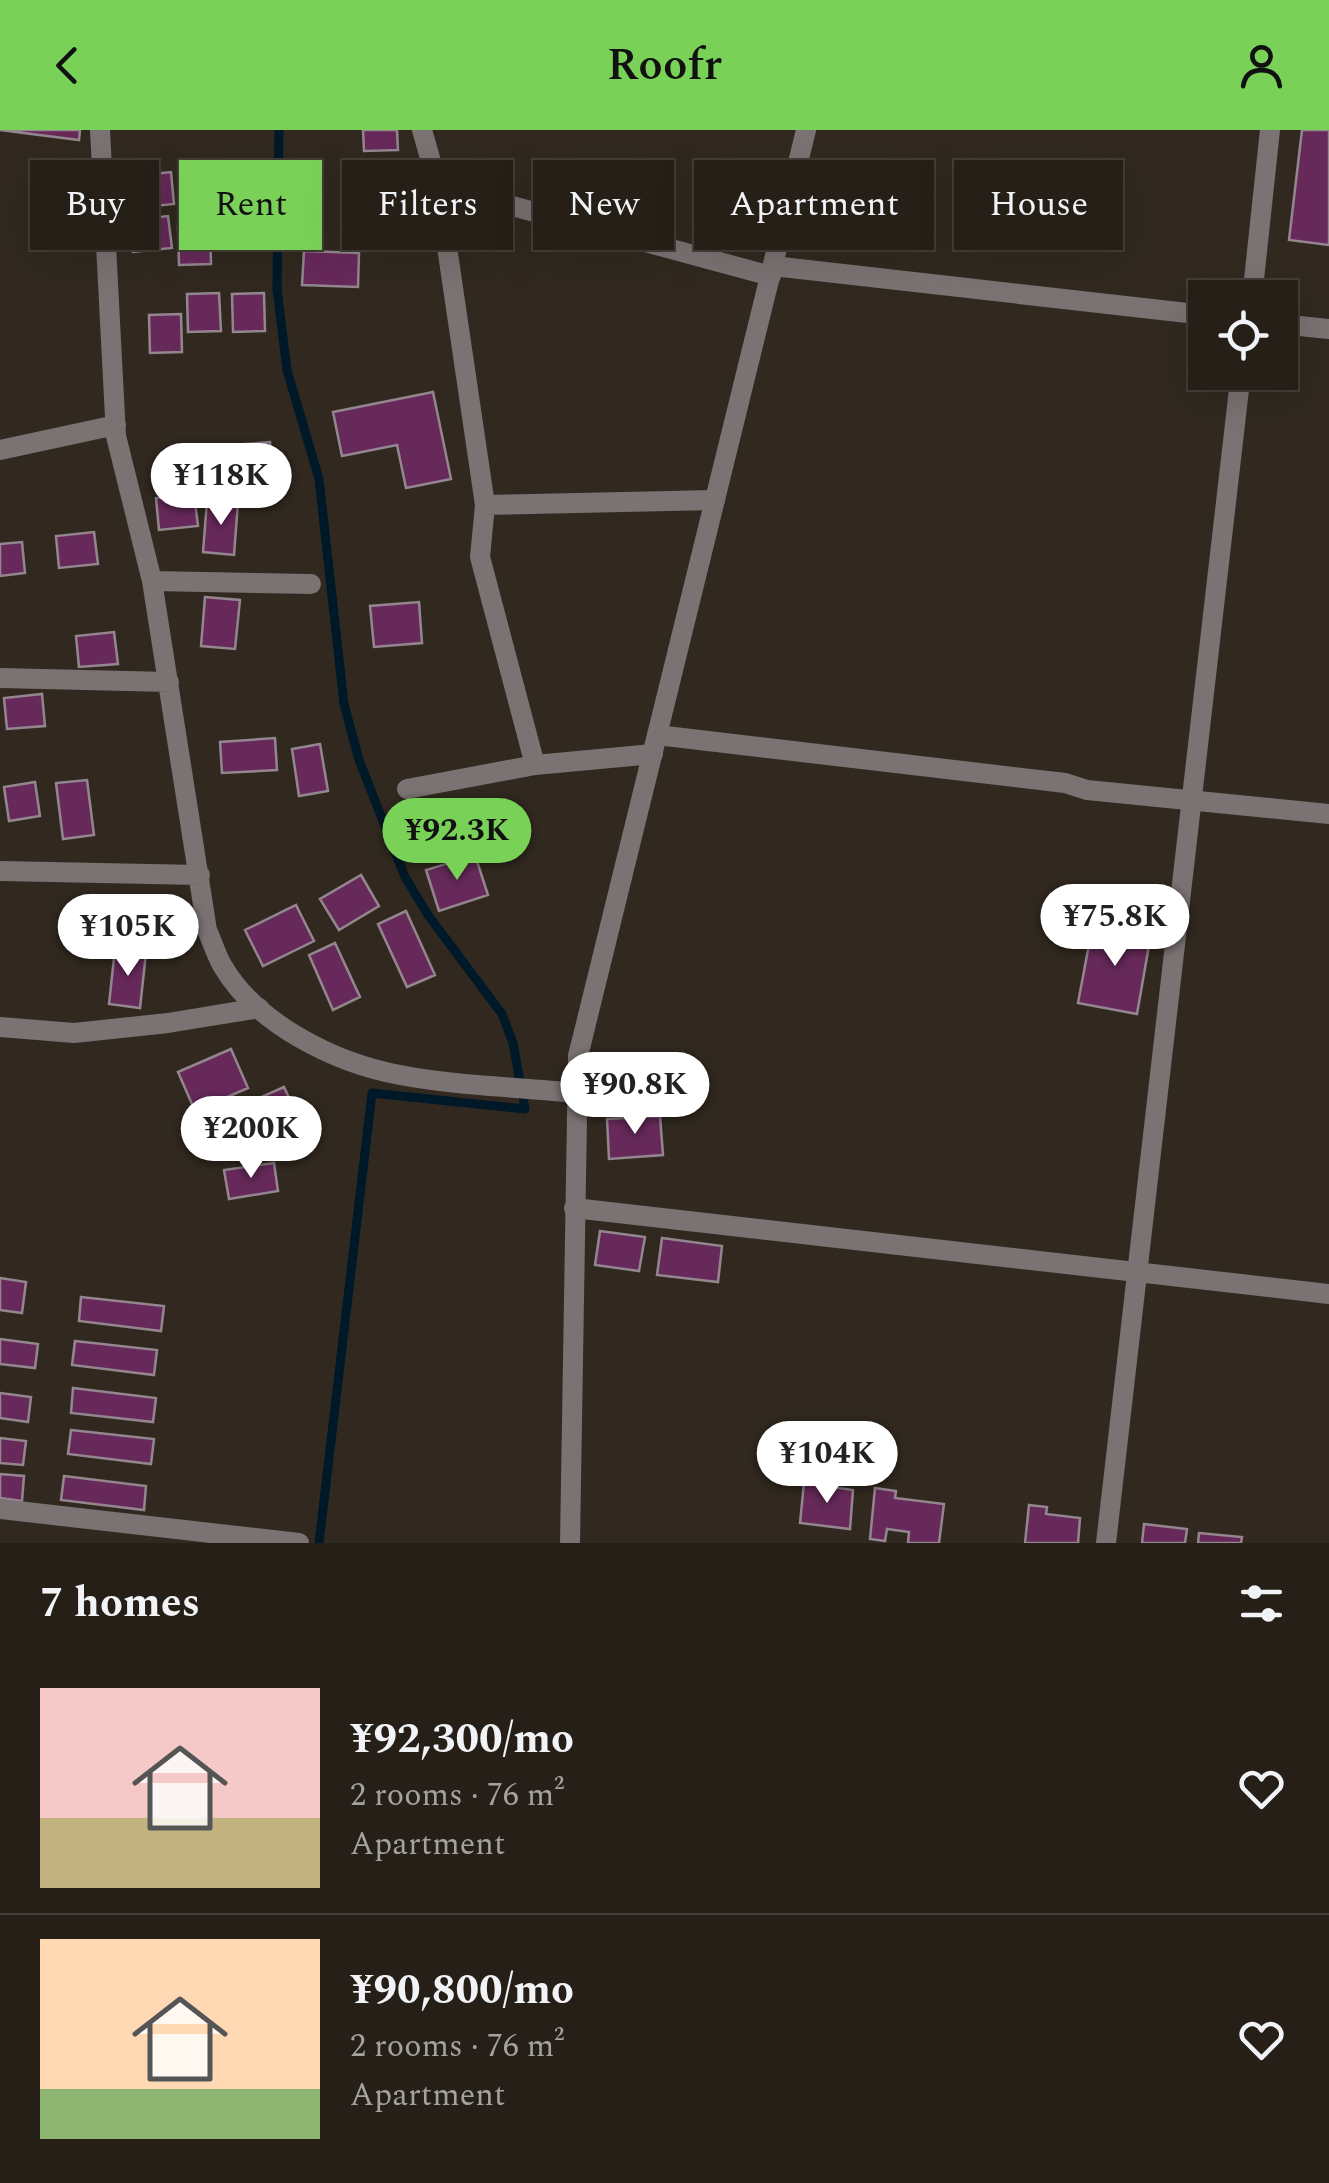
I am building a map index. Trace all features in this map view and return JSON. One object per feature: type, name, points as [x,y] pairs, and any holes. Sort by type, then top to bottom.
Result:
[{"type":"street","points":[[100,130],[116,425],[152,581],[208,930],[223,966],[259,1008],[296,1034],[341,1057],[399,1075],[575,1092]]},
{"type":"street","points":[[422,130],[431,160]]},
{"type":"street","points":[[570,1543],[578,1056],[806,130]]},
{"type":"street","points":[[1254,280],[1270,130]]},
{"type":"street","points":[[513,205],[772,271],[1188,313]]},
{"type":"street","points":[[447,250],[484,505],[480,557],[535,765]]},
{"type":"street","points":[[1298,326],[1329,329]]},
{"type":"street","points":[[1106,1543],[1239,390]]},
{"type":"street","points":[[0,450],[116,425]]},
{"type":"street","points":[[484,505],[715,500]]},
{"type":"street","points":[[152,581],[312,584]]},
{"type":"street","points":[[0,678],[168,682]]},
{"type":"street","points":[[407,789],[655,744],[1065,783],[1087,790],[1329,814]]},
{"type":"street","points":[[0,871],[200,875]]},
{"type":"street","points":[[0,1027],[74,1033],[259,1008]]},
{"type":"street","points":[[574,1208],[1329,1294]]},
{"type":"street","points":[[0,1508],[299,1543]]},
{"type":"building","points":[[0,130],[80,130],[79,140]]},
{"type":"building","points":[[363,130],[397,130],[398,150],[364,151]]},
{"type":"building","points":[[1302,130],[1329,130],[1329,245],[1289,240]]},
{"type":"building","points":[[171,172],[174,204],[159,206],[159,173]]},
{"type":"building","points":[[168,216],[172,248],[159,249],[159,217]]},
{"type":"building","points":[[178,227],[179,250],[211,250],[211,264],[179,265]]},
{"type":"building","points":[[304,251],[359,253],[358,287],[302,285]]},
{"type":"building","points":[[219,293],[221,331],[188,332],[187,294]]},
{"type":"building","points":[[264,293],[265,331],[233,332],[232,294]]},
{"type":"building","points":[[181,314],[182,352],[150,353],[149,315]]},
{"type":"building","points":[[433,392],[451,479],[406,488],[397,445],[342,456],[333,412]]},
{"type":"building","points":[[270,442],[273,487],[236,489],[233,445]]},
{"type":"building","points":[[194,494],[198,526],[159,530],[156,498]]},
{"type":"building","points":[[207,501],[238,503],[234,555],[203,552]]},
{"type":"building","points":[[94,532],[98,564],[59,568],[56,536]]},
{"type":"building","points":[[22,542],[25,573],[0,576],[0,544]]},
{"type":"building","points":[[205,597],[240,600],[235,649],[201,646]]},
{"type":"building","points":[[419,602],[422,643],[374,647],[370,606]]},
{"type":"building","points":[[114,632],[118,664],[79,667],[76,636]]},
{"type":"building","points":[[42,694],[45,726],[7,729],[4,698]]},
{"type":"building","points":[[275,738],[277,770],[222,773],[220,742]]},
{"type":"building","points":[[320,744],[328,791],[299,796],[292,749]]},
{"type":"building","points":[[87,780],[94,835],[63,839],[56,783]]},
{"type":"building","points":[[35,782],[40,816],[9,821],[4,787]]},
{"type":"building","points":[[475,855],[488,895],[439,911],[426,870]]},
{"type":"building","points":[[361,875],[379,906],[339,930],[320,899]]},
{"type":"building","points":[[174,896],[176,927],[120,930],[118,900]]},
{"type":"building","points":[[296,905],[314,941],[263,966],[245,930]]},
{"type":"building","points":[[406,911],[435,975],[407,987],[378,924]]},
{"type":"building","points":[[1093,923],[1151,934],[1137,1014],[1078,1003]]},
{"type":"building","points":[[335,943],[360,997],[333,1010],[309,955]]},
{"type":"building","points":[[115,949],[146,953],[140,1008],[109,1004]]},
{"type":"building","points":[[231,1049],[248,1088],[195,1111],[178,1072]]},
{"type":"building","points":[[284,1087],[306,1134],[282,1146],[259,1098]]},
{"type":"building","points":[[660,1116],[663,1155],[609,1159],[607,1119]]},
{"type":"building","points":[[274,1163],[278,1191],[229,1199],[224,1170]]},
{"type":"building","points":[[600,1231],[645,1237],[639,1271],[595,1265]]},
{"type":"building","points":[[662,1238],[722,1246],[718,1282],[657,1275]]},
{"type":"building","points":[[0,1278],[26,1282],[22,1313],[0,1310]]},
{"type":"building","points":[[81,1297],[164,1306],[161,1331],[79,1321]]},
{"type":"building","points":[[0,1339],[38,1344],[35,1368],[0,1364]]},
{"type":"building","points":[[75,1341],[157,1350],[154,1375],[72,1365]]},
{"type":"building","points":[[73,1388],[156,1398],[153,1422],[71,1413]]},
{"type":"building","points":[[0,1393],[31,1397],[28,1422],[0,1418]]},
{"type":"building","points":[[71,1430],[154,1439],[151,1464],[68,1454]]},
{"type":"building","points":[[0,1438],[26,1441],[23,1465],[0,1463]]},
{"type":"building","points":[[0,1474],[24,1476],[22,1501],[0,1498]]},
{"type":"building","points":[[64,1476],[146,1486],[144,1510],[61,1500]]},
{"type":"building","points":[[804,1483],[853,1490],[850,1529],[800,1523]]},
{"type":"building","points":[[875,1488],[896,1491],[895,1498],[944,1504],[939,1543],[908,1543],[909,1532],[887,1529],[885,1541],[870,1539]]},
{"type":"building","points":[[1029,1505],[1047,1507],[1046,1514],[1080,1518],[1078,1543],[1025,1543]]},
{"type":"building","points":[[1144,1524],[1187,1529],[1185,1543],[1142,1543]]},
{"type":"building","points":[[1199,1533],[1242,1537],[1241,1543],[1198,1543]]},
{"type":"waterway","points":[[279,130],[277,289],[287,370],[319,479],[344,704],[359,760],[405,877],[428,915],[502,1014],[513,1043],[525,1109],[372,1093],[319,1543]]}]
